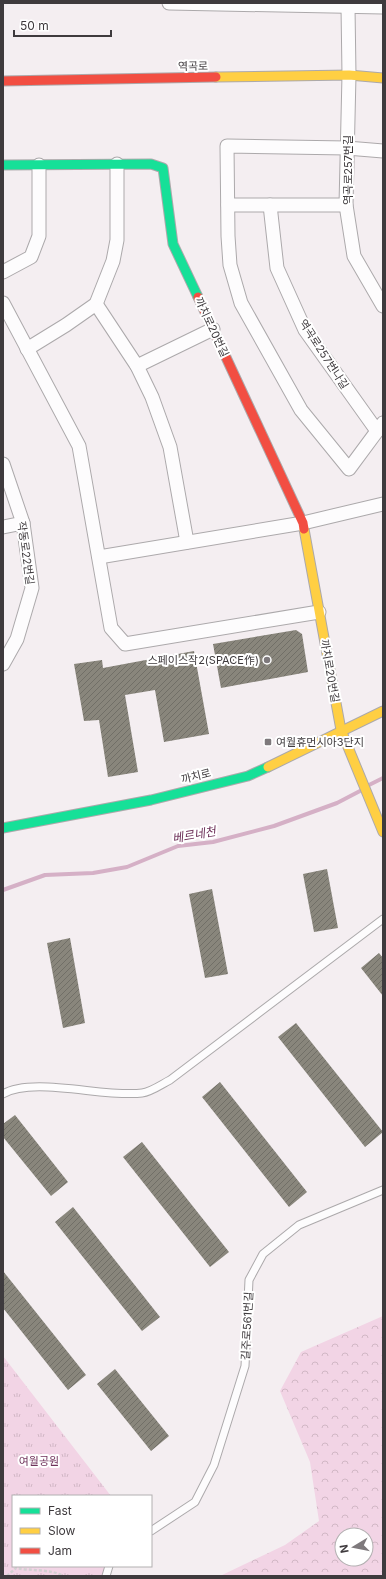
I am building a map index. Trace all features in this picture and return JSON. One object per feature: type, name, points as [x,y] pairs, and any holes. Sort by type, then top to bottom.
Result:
[{"type":"street","points":[[170,3],[383,7]]},
{"type":"street","name":"역곡로257번길","points":[[348,7],[349,75],[346,205],[354,256],[383,306]]},
{"type":"street","name":"역곡로","points":[[3,81],[349,75],[383,78]]},
{"type":"street","points":[[380,427],[349,469],[301,410],[241,303],[230,265],[228,236],[227,146],[348,148],[383,151]]},
{"type":"street","points":[[27,349],[66,325],[96,304],[113,261],[117,240],[117,164]]},
{"type":"street","name":"까치로20번길","points":[[3,165],[151,164],[163,168],[173,244],[303,523],[341,730],[383,832]]},
{"type":"street","points":[[3,272],[31,257],[39,236],[39,165]]},
{"type":"street","points":[[228,204],[346,205]]},
{"type":"street","name":"역곡로257번나길","points":[[270,205],[277,268],[305,330],[380,427]]},
{"type":"street","points":[[3,303],[79,446],[111,628],[125,644],[319,612]]},
{"type":"street","points":[[96,304],[137,366],[152,398],[170,447],[187,542]]},
{"type":"street","points":[[137,366],[213,329]]},
{"type":"street","name":"작동로22번길","points":[[3,464],[23,523],[32,588],[17,639],[3,664]]},
{"type":"street","points":[[99,557],[303,523],[383,504]]},
{"type":"street","points":[[3,528],[23,523]]},
{"type":"street","name":"까치로","points":[[3,828],[151,800],[248,776],[383,711]]},
{"type":"lane","points":[[3,1094],[10,1090],[30,1086],[118,1093],[144,1093],[170,1080],[383,919]]},
{"type":"lane","name":"길주로561번길","points":[[152,1530],[195,1502],[214,1465],[245,1366],[249,1280],[262,1254],[299,1225],[383,1190]]},
{"type":"path","points":[[7,1576],[16,1568],[29,1571],[59,1573],[63,1576]]},
{"type":"green space","points":[[383,1316],[383,1576],[220,1576],[285,1545],[319,1521],[310,1462],[280,1391],[301,1352]]},
{"type":"green space","name":"여월공원","points":[[3,1356],[110,1495],[12,1495],[12,1567],[113,1567],[109,1576],[3,1576]]},
{"type":"building","points":[[296,630],[302,634],[308,672],[221,688],[213,644]]},
{"type":"building","points":[[194,651],[209,734],[164,742],[155,690],[125,695],[138,772],[108,777],[99,720],[84,721],[74,664],[102,660],[103,668]]},
{"type":"building","points":[[327,869],[338,928],[314,932],[303,874]]},
{"type":"building","points":[[212,889],[228,974],[205,978],[189,894]]},
{"type":"building","points":[[70,938],[85,1023],[63,1028],[47,943]]},
{"type":"building","points":[[379,953],[383,958],[383,996],[361,968]]},
{"type":"building","points":[[296,1023],[383,1132],[365,1147],[278,1037]]},
{"type":"building","points":[[220,1082],[307,1192],[289,1207],[202,1097]]},
{"type":"building","points":[[15,1115],[68,1182],[51,1196],[3,1137],[3,1124]]},
{"type":"building","points":[[142,1142],[229,1252],[210,1267],[123,1157]]},
{"type":"building","points":[[73,1207],[160,1317],[142,1331],[55,1222]]},
{"type":"building","points":[[3,1271],[86,1375],[68,1390],[3,1308]]},
{"type":"building","points":[[115,1369],[169,1436],[151,1451],[97,1384]]},
{"type":"waterway","name":"베르네천","points":[[369,785],[383,778]]},
{"type":"waterway","name":"베르네천","points":[[3,890],[45,875],[93,873],[127,867],[178,846],[213,842],[274,826],[337,803],[360,791]]},
{"type":"traffic: fast","points":[[3,165],[151,164],[163,168],[173,244],[198,297]]},
{"type":"traffic: fast","points":[[3,828],[151,800],[248,776],[268,767]]},
{"type":"traffic: slow","points":[[216,77],[349,75],[383,78]]},
{"type":"traffic: slow","points":[[304,529],[341,730],[383,832]]},
{"type":"traffic: slow","points":[[268,767],[383,711]]},
{"type":"traffic: jam","points":[[3,81],[216,77]]},
{"type":"traffic: jam","points":[[198,297],[303,523],[304,529]]},
{"type":"place","name":"스페이스작2(SPACE作)","points":[[267,660]]},
{"type":"place","name":"여월휴먼시아3단지","points":[[268,742]]}]
